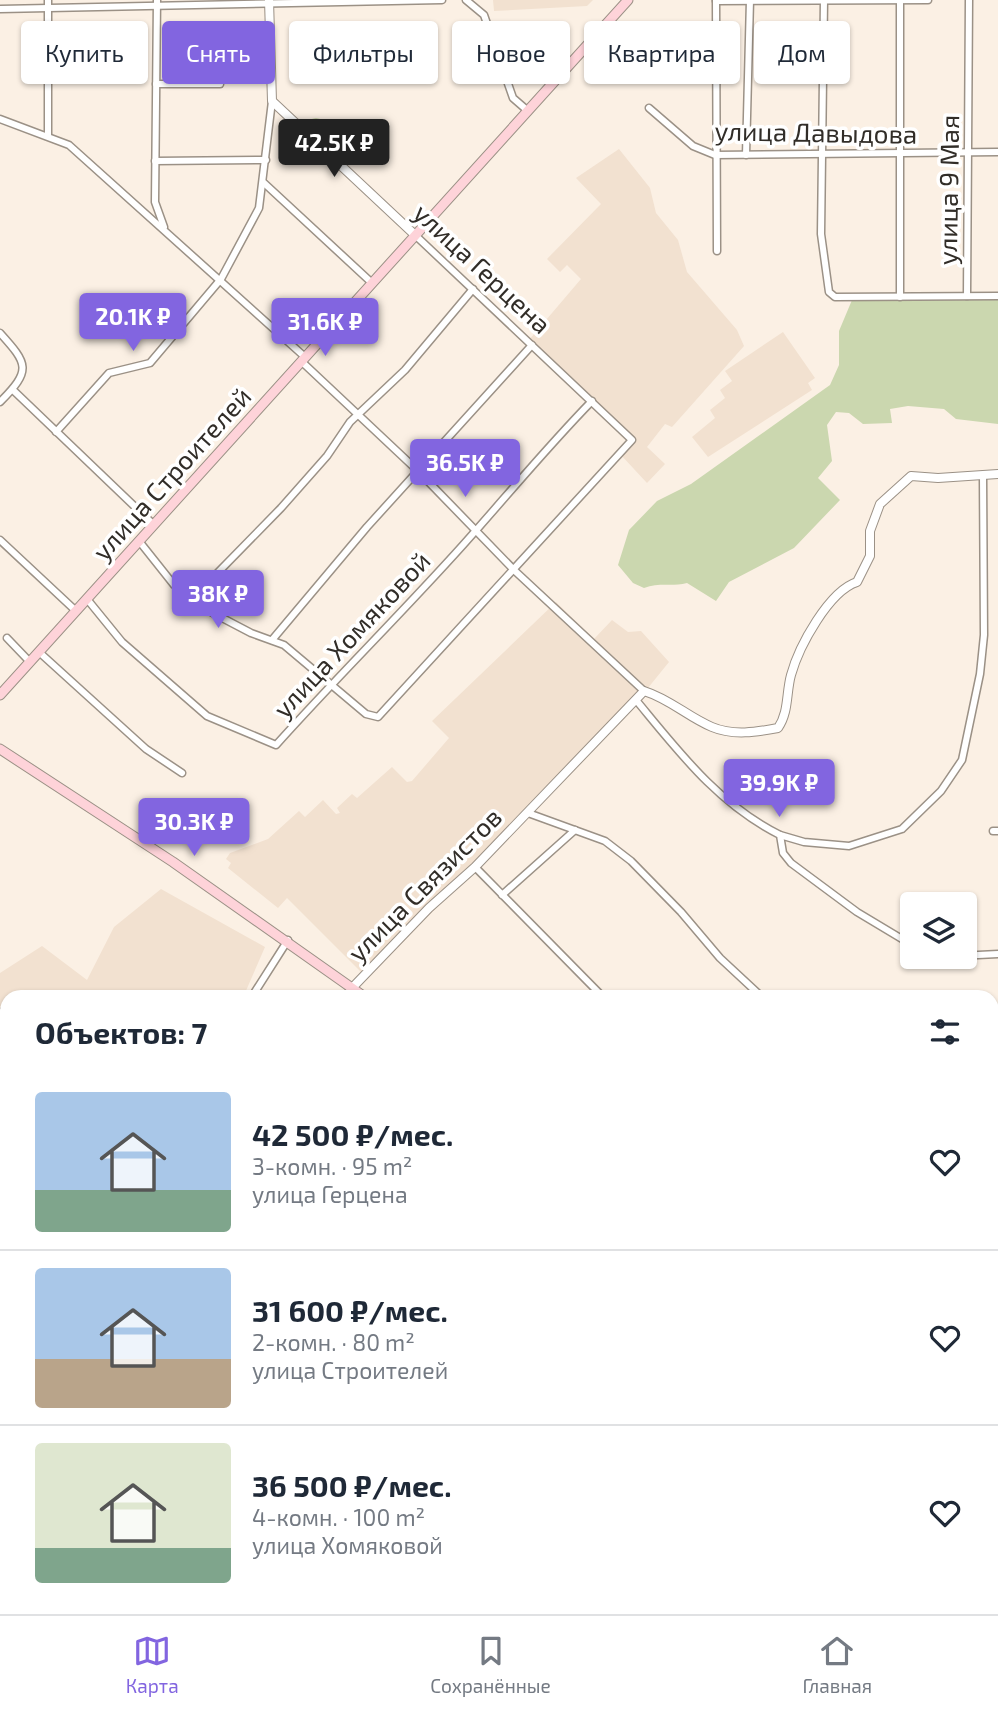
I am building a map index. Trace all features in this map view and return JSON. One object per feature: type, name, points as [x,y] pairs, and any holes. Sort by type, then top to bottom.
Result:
[{"type":"main road","name":"улица Строителей","points":[[0,695],[628,0]]},
{"type":"main road","points":[[0,749],[288,940],[357,990]]},
{"type":"street","points":[[0,9],[48,4],[442,0]]},
{"type":"street","points":[[466,0],[484,15],[513,98],[528,111]]},
{"type":"street","points":[[478,0],[478,10]]},
{"type":"street","points":[[900,0],[900,297]]},
{"type":"street","points":[[717,251],[716,1],[928,0]]},
{"type":"street","name":"улица 9 Мая","points":[[967,296],[969,0]]},
{"type":"street","points":[[746,155],[750,1]]},
{"type":"street","points":[[824,1],[821,234],[829,292],[835,297],[998,296]]},
{"type":"street","points":[[56,432],[109,373],[150,362],[221,279],[259,208],[272,101],[269,2]]},
{"type":"street","points":[[157,3],[155,202],[165,228]]},
{"type":"street","points":[[48,4],[48,135]]},
{"type":"street","points":[[156,84],[162,84]]},
{"type":"street","name":"улица Герцена","points":[[272,101],[632,440],[515,571]]},
{"type":"street","name":"улица Давыдова","points":[[649,107],[693,146],[715,155],[824,156],[998,152]]},
{"type":"street","points":[[0,119],[69,145],[221,279],[357,415],[477,529],[515,571],[644,691],[661,696],[714,728],[752,733],[778,728],[785,718],[792,673],[810,630],[845,586],[857,582],[870,556],[870,531],[880,504],[911,476],[998,474]]},
{"type":"street","points":[[155,161],[266,160]]},
{"type":"street","points":[[264,183],[372,284]]},
{"type":"street","points":[[192,599],[281,508],[327,456],[357,415],[404,370],[473,289]]},
{"type":"street","points":[[0,333],[23,358],[24,369],[13,390],[0,402]]},
{"type":"street","points":[[272,640],[418,471],[532,345]]},
{"type":"street","points":[[13,390],[154,525]]},
{"type":"street","name":"улица Хомяковой","points":[[87,599],[122,642],[206,716],[276,745],[592,401]]},
{"type":"street","points":[[636,700],[716,794],[754,822],[780,835],[804,842],[849,846],[902,829],[941,791],[961,760],[980,674],[984,635],[983,475]]},
{"type":"street","points":[[0,540],[76,611]]},
{"type":"street","points":[[139,541],[155,565],[192,599],[209,611],[284,645],[366,714],[378,717],[515,571]]},
{"type":"street","points":[[7,638],[30,662]]},
{"type":"street","points":[[39,652],[146,749],[182,772]]},
{"type":"street","name":"улица Связистов","points":[[353,987],[475,867],[644,691]]},
{"type":"street","points":[[528,813],[604,841],[631,861],[681,912],[720,958],[755,990]]},
{"type":"street","points":[[502,895],[575,830]]},
{"type":"street","points":[[780,835],[783,853],[791,863],[856,912],[900,938]]},
{"type":"street","points":[[475,867],[596,990]]},
{"type":"street","points":[[256,990],[288,940]]},
{"type":"street","points":[[977,955],[998,954]]},
{"type":"street","points":[[350,990],[353,987]]},
{"type":"shaded area","points":[[493,0],[593,0],[587,6],[494,11]]},
{"type":"shaded area","points":[[619,149],[650,188],[656,213],[678,240],[687,272],[737,330],[744,346],[672,427],[665,424],[647,447],[665,464],[647,483],[621,455],[636,439],[529,340],[581,279],[567,265],[560,272],[547,259],[601,204],[576,178]]},
{"type":"shaded area","points":[[783,332],[815,378],[808,383],[812,390],[708,457],[692,437],[715,418],[710,410],[725,398],[720,390],[732,381],[725,371]]},
{"type":"shaded area","points":[[556,602],[594,639],[612,620],[628,632],[641,631],[669,662],[635,704],[373,973],[367,965],[361,972],[287,898],[278,908],[228,868],[231,863],[226,859],[230,853],[268,839],[299,811],[305,817],[323,800],[336,814],[340,813],[337,808],[352,794],[357,798],[392,767],[407,782],[412,781],[449,738],[432,721]]},
{"type":"shaded area","points":[[161,889],[265,947],[246,990],[0,990],[0,973],[42,946],[87,980],[114,927]]},
{"type":"green space","points":[[316,118],[322,121],[325,127],[322,133],[316,136],[310,133],[307,127],[310,121]]},
{"type":"green space","points":[[852,300],[998,300],[998,424],[956,419],[944,409],[908,406],[890,409],[892,423],[863,424],[849,413],[836,412],[827,425],[832,461],[818,478],[840,500],[794,548],[729,582],[716,601],[687,583],[644,588],[633,583],[618,565],[629,530],[657,501],[691,484],[830,385],[839,365],[839,331]]}]
